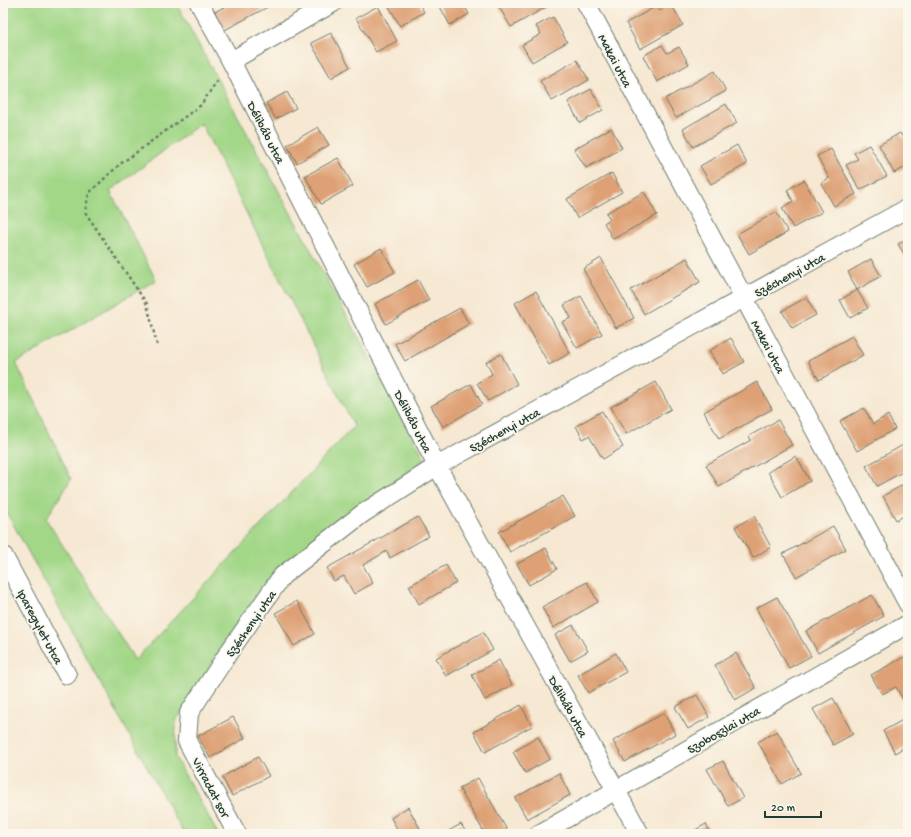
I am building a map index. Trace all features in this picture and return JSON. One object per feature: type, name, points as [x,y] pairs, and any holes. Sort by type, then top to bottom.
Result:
[{"type":"street","name":"Délibáb utca","points":[[199,3],[437,466],[640,834]]},
{"type":"street","points":[[230,61],[333,3]]},
{"type":"street","name":"Makai utca","points":[[586,3],[908,604]]},
{"type":"street","name":"Széchenyi utca","points":[[187,741],[189,713],[282,576],[362,514],[437,466],[908,208]]},
{"type":"street","name":"Iparegylet utca","points":[[3,555],[67,675]]},
{"type":"street","name":"Szoboszlai utca","points":[[539,834],[908,624]]},
{"type":"street","name":"Virradat sor","points":[[187,741],[237,834]]},
{"type":"path","points":[[157,345],[147,304],[85,212],[88,193],[119,165],[202,105],[230,61]]},
{"type":"green space","points":[[3,3],[176,3],[425,459],[277,569],[239,620],[176,721],[175,757],[218,834],[184,834],[3,506]],"holes":[[[201,123],[354,426],[135,660],[46,519],[71,479],[16,363],[156,280],[110,191]]]},
{"type":"building","points":[[231,3],[275,3],[223,31],[213,13]]},
{"type":"building","points":[[387,3],[419,3],[424,12],[400,26]]},
{"type":"building","points":[[438,3],[463,3],[469,14],[450,25]]},
{"type":"building","points":[[506,3],[547,3],[548,6],[511,27],[499,7]]},
{"type":"building","points":[[615,3],[628,3],[618,8]]},
{"type":"building","points":[[671,4],[683,25],[640,49],[626,23],[657,6],[660,11]]},
{"type":"building","points":[[378,6],[397,41],[376,52],[356,18]]},
{"type":"building","points":[[553,17],[567,42],[532,62],[522,45],[541,34],[536,26]]},
{"type":"building","points":[[331,33],[350,67],[331,78],[311,43]]},
{"type":"building","points":[[662,45],[667,53],[679,47],[689,64],[657,82],[643,56]]},
{"type":"building","points":[[577,60],[589,80],[552,101],[540,81]]},
{"type":"building","points":[[715,71],[726,91],[676,118],[665,99]]},
{"type":"building","points":[[591,89],[603,110],[580,123],[568,102]]},
{"type":"building","points":[[287,92],[296,108],[276,119],[266,103]]},
{"type":"building","points":[[726,104],[737,123],[693,147],[683,129]]},
{"type":"building","points":[[318,127],[329,145],[297,163],[287,145]]},
{"type":"building","points":[[611,128],[622,148],[586,168],[574,149]]},
{"type":"building","points":[[900,133],[907,144],[908,143],[908,166],[894,173],[879,145]]},
{"type":"building","points":[[737,145],[747,164],[711,184],[700,166]]},
{"type":"building","points":[[869,145],[887,176],[860,190],[846,165],[858,159],[854,153]]},
{"type":"building","points":[[831,149],[856,194],[834,206],[821,183],[829,178],[817,156]]},
{"type":"building","points":[[338,158],[353,186],[321,204],[305,176]]},
{"type":"building","points":[[612,173],[622,192],[577,218],[567,199]]},
{"type":"building","points":[[804,180],[822,212],[793,228],[782,208],[793,201],[787,190]]},
{"type":"building","points":[[644,192],[657,215],[613,239],[604,223],[610,219],[606,213]]},
{"type":"building","points":[[776,212],[788,232],[749,254],[737,234]]},
{"type":"building","points":[[908,239],[908,261],[898,244]]},
{"type":"building","points":[[381,248],[395,272],[367,287],[354,264]]},
{"type":"building","points":[[601,258],[634,318],[616,328],[583,269]]},
{"type":"building","points":[[687,258],[700,282],[644,314],[631,290]]},
{"type":"building","points":[[871,259],[881,276],[857,290],[848,272]]},
{"type":"building","points":[[418,280],[429,300],[386,324],[375,304]]},
{"type":"building","points":[[857,290],[868,308],[850,318],[840,300]]},
{"type":"building","points":[[536,291],[570,353],[549,365],[515,303]]},
{"type":"building","points":[[581,296],[602,334],[577,348],[562,322],[571,318],[564,305]]},
{"type":"building","points":[[807,297],[816,315],[792,328],[782,311]]},
{"type":"building","points":[[460,308],[469,324],[405,361],[395,344]]},
{"type":"building","points":[[852,336],[863,355],[819,380],[808,361]]},
{"type":"building","points":[[731,338],[744,362],[723,374],[709,351]]},
{"type":"building","points":[[501,354],[517,384],[488,401],[477,383],[492,374],[486,362]]},
{"type":"building","points":[[656,382],[671,409],[626,434],[611,407]]},
{"type":"building","points":[[757,382],[772,409],[719,439],[704,412]]},
{"type":"building","points":[[471,384],[482,404],[443,427],[431,406]]},
{"type":"building","points":[[864,408],[873,424],[888,415],[895,429],[857,451],[840,421]]},
{"type":"building","points":[[602,411],[623,447],[603,459],[589,436],[583,439],[576,426]]},
{"type":"building","points":[[778,420],[792,445],[719,487],[706,465],[751,440],[749,436]]},
{"type":"building","points":[[903,445],[908,454],[908,469],[877,486],[866,466]]},
{"type":"building","points":[[796,456],[810,481],[782,497],[768,472]]},
{"type":"building","points":[[908,482],[908,514],[896,520],[883,496]]},
{"type":"building","points":[[563,496],[575,516],[510,552],[499,532]]},
{"type":"building","points":[[754,516],[771,547],[753,558],[735,527]]},
{"type":"building","points":[[418,517],[429,536],[390,558],[387,551],[363,565],[373,583],[354,594],[344,576],[334,581],[327,568]]},
{"type":"building","points":[[833,526],[846,549],[796,577],[783,554]]},
{"type":"building","points":[[546,548],[557,569],[529,585],[517,564]]},
{"type":"building","points":[[446,565],[456,583],[419,604],[409,586]]},
{"type":"building","points":[[587,582],[598,602],[553,628],[542,607]]},
{"type":"building","points":[[872,595],[884,616],[818,653],[806,631]]},
{"type":"building","points":[[777,597],[811,656],[789,668],[756,608]]},
{"type":"building","points":[[297,601],[315,634],[294,646],[275,613]]},
{"type":"building","points":[[573,625],[588,651],[570,661],[555,635]]},
{"type":"building","points":[[483,632],[493,650],[446,676],[436,658]]},
{"type":"building","points":[[616,653],[626,672],[588,693],[578,675]]},
{"type":"building","points":[[736,653],[756,688],[735,700],[715,665]]},
{"type":"building","points":[[904,657],[908,664],[908,698],[903,700],[896,687],[882,694],[871,675]]},
{"type":"building","points":[[499,660],[512,685],[485,700],[472,675]]},
{"type":"building","points":[[697,695],[709,717],[688,729],[675,707]]},
{"type":"building","points":[[833,698],[853,734],[833,745],[813,709]]},
{"type":"building","points":[[521,705],[532,726],[485,752],[474,732]]},
{"type":"building","points":[[664,713],[675,734],[625,762],[613,741]]},
{"type":"building","points":[[233,717],[245,738],[210,758],[198,736]]},
{"type":"building","points":[[908,717],[908,745],[895,753],[883,731]]},
{"type":"building","points":[[777,731],[801,773],[782,784],[758,742]]},
{"type":"building","points":[[538,737],[550,759],[525,773],[513,752]]},
{"type":"building","points":[[258,757],[269,776],[232,796],[222,777]]},
{"type":"building","points":[[723,761],[743,798],[728,806],[707,769]]},
{"type":"building","points":[[559,773],[570,795],[527,819],[515,798]]},
{"type":"building","points":[[478,778],[508,832],[504,834],[485,834],[459,788]]},
{"type":"building","points":[[408,807],[423,834],[400,834],[391,818]]},
{"type":"building","points":[[461,824],[467,834],[443,834]]},
{"type":"building","points":[[706,824],[711,834],[688,834]]},
{"type":"building","points":[[281,830],[283,834],[273,834]]}]
